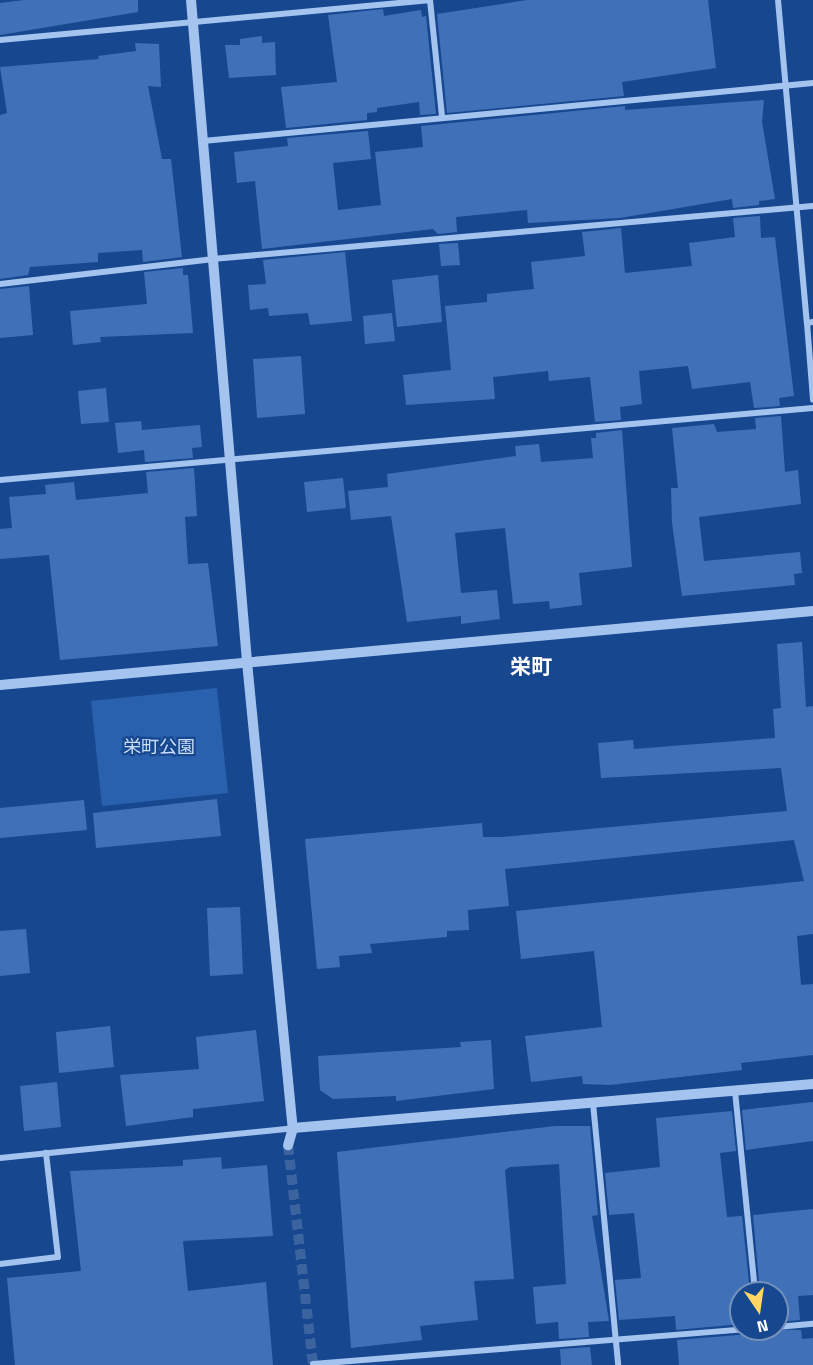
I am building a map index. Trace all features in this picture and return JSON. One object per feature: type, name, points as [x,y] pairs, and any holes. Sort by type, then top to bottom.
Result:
[{"type":"street","points":[[191,0],[247,662],[293,1128],[288,1145]]},
{"type":"street","points":[[0,40],[194,24],[429,0],[442,117]]},
{"type":"street","points":[[778,0],[810,323],[813,400]]},
{"type":"street","points":[[203,141],[813,83]]},
{"type":"street","points":[[0,284],[212,259],[813,206]]},
{"type":"street","points":[[0,480],[231,456],[813,408]]},
{"type":"street","points":[[0,685],[813,611]]},
{"type":"street","points":[[0,1158],[293,1128],[813,1084]]},
{"type":"street","points":[[735,1091],[754,1281]]},
{"type":"street","points":[[593,1103],[618,1365]]},
{"type":"street","points":[[0,1264],[57,1257],[45,1153]]},
{"type":"street","points":[[789,1326],[813,1324]]},
{"type":"street","points":[[313,1364],[729,1331]]},
{"type":"green space","name":"栄町公園","points":[[217,688],[228,793],[102,806],[91,701]]},
{"type":"building","points":[[24,0],[138,0],[138,12],[0,35],[0,3]]},
{"type":"building","points":[[527,0],[708,0],[716,68],[622,82],[624,96],[447,113],[437,14]]},
{"type":"building","points":[[383,9],[384,16],[421,10],[422,17],[426,16],[436,114],[420,115],[419,102],[377,108],[377,112],[367,113],[367,120],[286,128],[281,87],[337,82],[328,15]]},
{"type":"building","points":[[262,36],[262,43],[275,42],[276,75],[229,78],[225,45],[240,45],[240,39]]},
{"type":"building","points":[[135,43],[159,44],[161,87],[148,86],[162,159],[171,159],[182,257],[143,262],[142,250],[98,253],[98,262],[30,267],[28,275],[0,279],[0,115],[7,113],[0,67],[99,59],[98,56],[136,51]]},
{"type":"building","points":[[764,100],[762,122],[775,199],[759,201],[759,205],[733,208],[732,199],[620,218],[528,223],[527,210],[456,217],[457,232],[438,234],[433,229],[262,249],[255,181],[237,183],[234,152],[288,146],[287,138],[368,131],[371,159],[333,163],[338,210],[381,205],[375,152],[423,147],[421,126],[625,106],[625,110]]},
{"type":"building","points":[[760,216],[761,238],[775,237],[794,396],[779,398],[780,406],[754,408],[750,382],[692,389],[688,366],[639,371],[642,404],[620,407],[621,420],[595,422],[590,377],[549,381],[548,371],[493,377],[495,399],[406,405],[403,375],[451,370],[445,306],[487,302],[487,294],[534,289],[531,262],[585,256],[582,232],[621,228],[625,273],[692,266],[689,243],[735,237],[733,218]]},
{"type":"building","points":[[458,243],[460,265],[441,266],[439,244]]},
{"type":"building","points":[[345,252],[352,321],[310,325],[308,313],[269,316],[268,308],[250,310],[248,285],[266,284],[263,260]]},
{"type":"building","points":[[183,268],[183,275],[188,275],[193,333],[100,337],[101,342],[73,345],[70,311],[147,304],[144,272]]},
{"type":"building","points":[[438,275],[442,322],[397,327],[392,280]]},
{"type":"building","points":[[29,286],[33,335],[0,338],[0,289]]},
{"type":"building","points":[[392,313],[395,341],[365,344],[363,316]]},
{"type":"building","points":[[301,356],[305,414],[257,418],[253,359]]},
{"type":"building","points":[[106,388],[109,422],[81,424],[78,391]]},
{"type":"building","points":[[781,416],[785,472],[798,470],[801,504],[699,517],[704,561],[800,552],[802,573],[794,574],[795,585],[682,596],[672,523],[671,488],[678,488],[672,428],[714,424],[717,432],[756,429],[755,418]]},
{"type":"building","points":[[141,421],[142,430],[200,425],[202,447],[192,448],[193,458],[145,462],[144,450],[118,453],[115,423]]},
{"type":"building","points":[[622,430],[632,567],[579,573],[582,605],[550,609],[549,601],[513,604],[505,528],[455,533],[461,593],[497,590],[500,619],[461,624],[461,616],[407,622],[391,516],[351,520],[348,491],[388,487],[387,474],[516,456],[515,446],[539,444],[541,462],[593,458],[591,438],[596,438],[596,433]]},
{"type":"building","points":[[194,468],[197,516],[185,517],[188,564],[208,563],[218,646],[60,660],[49,555],[0,559],[0,529],[12,528],[9,497],[46,494],[45,485],[74,482],[76,500],[148,493],[146,472]]},
{"type":"building","points":[[343,478],[346,508],[307,512],[304,482]]},
{"type":"building","points":[[802,642],[806,707],[813,706],[813,934],[797,936],[801,985],[813,984],[813,1055],[741,1063],[742,1070],[610,1085],[583,1084],[582,1076],[531,1082],[525,1036],[602,1027],[594,951],[521,959],[516,911],[804,881],[794,840],[505,869],[509,906],[468,910],[469,930],[447,931],[447,937],[370,944],[372,953],[339,956],[340,967],[317,969],[305,839],[482,823],[483,837],[502,837],[787,811],[781,768],[601,778],[598,743],[633,740],[634,749],[775,738],[773,709],[781,708],[777,644]]},
{"type":"building","points":[[217,799],[221,836],[96,848],[93,813]]},
{"type":"building","points":[[84,800],[87,830],[0,838],[0,808]]},
{"type":"building","points":[[240,907],[243,974],[210,976],[207,908]]},
{"type":"building","points":[[26,929],[30,973],[0,976],[0,931]]},
{"type":"building","points":[[110,1026],[114,1067],[59,1073],[56,1032]]},
{"type":"building","points":[[256,1030],[264,1101],[193,1109],[193,1117],[126,1126],[120,1075],[199,1069],[196,1037]]},
{"type":"building","points":[[491,1040],[494,1089],[396,1101],[396,1096],[333,1099],[320,1090],[318,1056],[461,1047],[460,1042]]},
{"type":"building","points":[[57,1082],[61,1127],[24,1131],[20,1086]]},
{"type":"building","points":[[813,1102],[813,1141],[746,1150],[742,1110]]},
{"type":"building","points":[[732,1111],[736,1151],[720,1153],[727,1217],[742,1216],[749,1281],[729,1281],[729,1325],[676,1330],[675,1316],[619,1320],[615,1280],[641,1278],[634,1213],[609,1215],[605,1173],[660,1167],[656,1118]]},
{"type":"building","points":[[555,1126],[590,1126],[598,1215],[592,1216],[609,1321],[588,1322],[589,1337],[559,1339],[558,1322],[536,1324],[533,1287],[566,1284],[559,1164],[510,1167],[505,1170],[514,1279],[474,1281],[478,1320],[420,1326],[422,1340],[351,1348],[337,1152]]},
{"type":"building","points":[[221,1157],[222,1169],[267,1165],[273,1236],[183,1241],[188,1291],[266,1282],[273,1365],[15,1365],[7,1278],[81,1271],[70,1171],[183,1166],[183,1160]]},
{"type":"building","points":[[813,1209],[813,1295],[798,1296],[800,1320],[789,1321],[789,1281],[759,1281],[753,1215]]},
{"type":"building","points":[[789,1330],[801,1330],[802,1339],[813,1338],[813,1365],[679,1365],[677,1340],[729,1336],[729,1341],[789,1341]]},
{"type":"building","points":[[590,1347],[592,1365],[561,1365],[560,1349]]},
{"type":"tunnel","points":[[288,1145],[313,1365]]},
{"type":"district","name":"栄町","points":[[531,666]]}]
